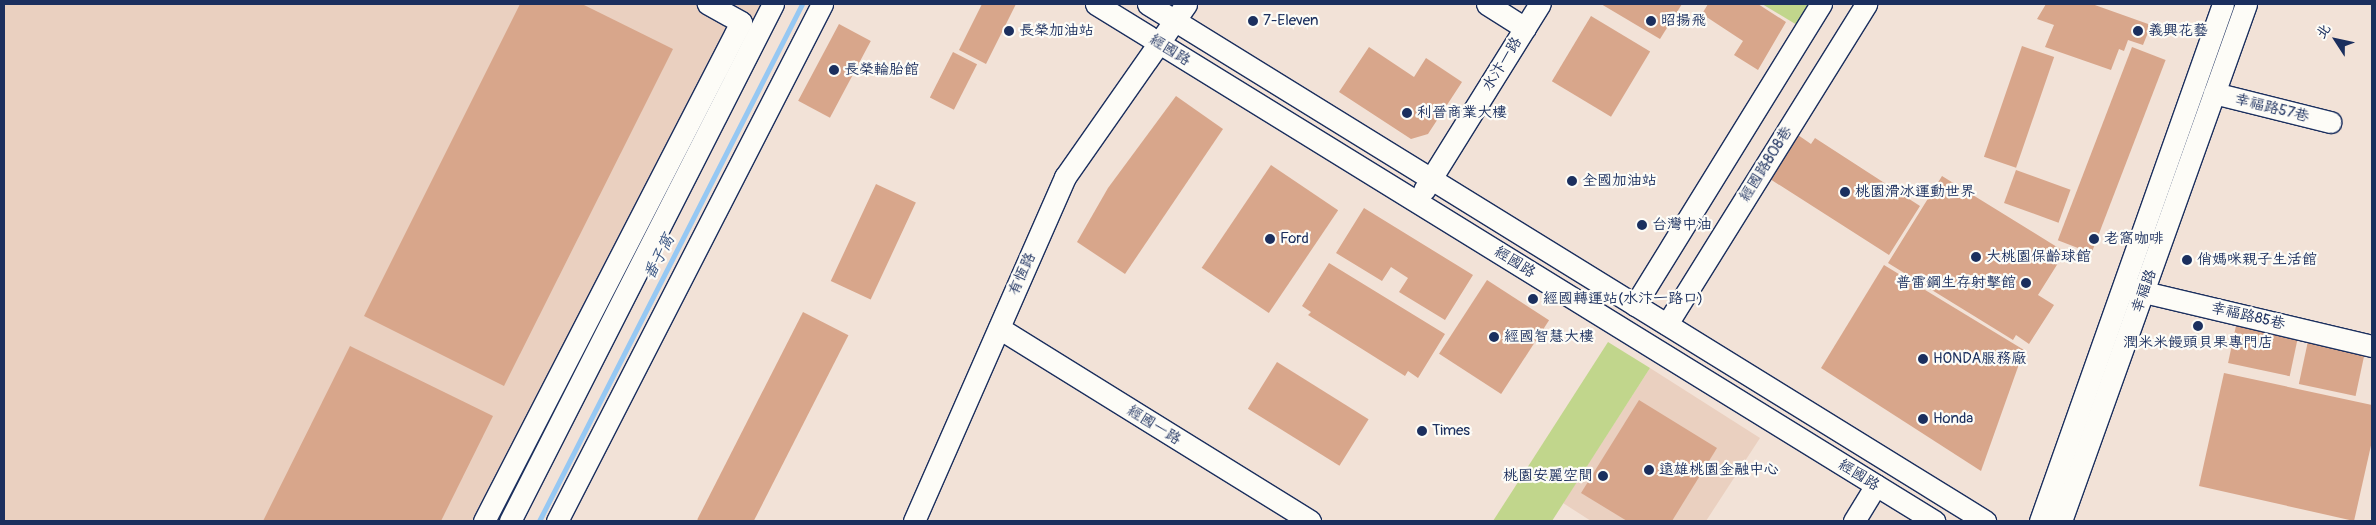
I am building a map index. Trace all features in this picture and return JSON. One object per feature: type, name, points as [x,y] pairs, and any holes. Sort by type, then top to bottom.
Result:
[{"type":"street","points":[[484,521],[741,22],[708,4]]},
{"type":"street","points":[[510,521],[773,4]]},
{"type":"street","points":[[558,521],[822,4]]},
{"type":"street","name":"經國路","points":[[1096,4],[1934,521]]},
{"type":"street","name":"經國路","points":[[1148,4],[1180,12],[1432,178],[1985,521]]},
{"type":"street","points":[[1487,4],[1525,28]]},
{"type":"street","name":"水汴一路","points":[[1417,201],[1540,4]]},
{"type":"street","points":[[1635,305],[1821,4]]},
{"type":"street","name":"經國路808巷","points":[[1667,324],[1866,4]]},
{"type":"street","name":"幸福路","points":[[2061,521],[2223,4]]},
{"type":"street","name":"幸福路","points":[[2040,521],[2214,94],[2246,4]]},
{"type":"street","name":"有恆路","points":[[914,521],[1065,177],[1180,12]]},
{"type":"street","name":"幸福路57巷","points":[[2214,94],[2330,122]]},
{"type":"street","name":"幸福路85巷","points":[[2133,289],[2372,346]]},
{"type":"street","name":"經國一路","points":[[999,328],[1310,521]]},
{"type":"street","points":[[1854,521],[1876,486]]},
{"type":"shaded area","points":[[4,4],[761,4],[501,521],[4,521]]},
{"type":"shaded area","points":[[1650,368],[1760,438],[1706,521],[1591,521],[1563,503]]},
{"type":"green space","points":[[1762,4],[1810,4],[1797,25]]},
{"type":"green space","points":[[1608,342],[1650,368],[1552,521],[1493,521]]},
{"type":"building","points":[[520,4],[582,4],[673,49],[504,386],[364,316]]},
{"type":"building","points":[[982,4],[1016,4],[986,64],[959,50]]},
{"type":"building","name":"昭揚飛","points":[[1601,4],[1682,4],[1660,39]]},
{"type":"building","points":[[1708,4],[1758,4],[1786,22],[1758,70],[1734,55],[1743,41],[1702,14]]},
{"type":"building","points":[[2046,4],[2092,4],[2151,25],[2143,45],[2128,40],[2124,51],[2119,49],[2111,70],[2045,47],[2054,25],[2037,19]]},
{"type":"building","points":[[1591,16],[1650,52],[1611,117],[1552,81]]},
{"type":"building","name":"長榮輪胎館","points":[[839,24],[871,41],[830,118],[798,101]]},
{"type":"building","points":[[2022,46],[2054,57],[2016,168],[1984,157]]},
{"type":"building","name":"利晉商業大樓","points":[[1369,47],[1414,77],[1426,58],[1462,82],[1428,134],[1411,139],[1339,92]]},
{"type":"building","points":[[2132,47],[2166,60],[2091,253],[2058,240]]},
{"type":"building","points":[[953,52],[977,64],[954,110],[930,97]]},
{"type":"building","points":[[1176,96],[1223,129],[1125,274],[1077,242],[1108,188]]},
{"type":"building","name":"桃園滑冰運動世界","points":[[1798,135],[1811,144],[1815,138],[1920,206],[1889,255],[1770,179]]},
{"type":"building","name":"Ford","points":[[1271,165],[1338,210],[1269,313],[1202,268]]},
{"type":"building","points":[[2016,170],[2071,190],[2059,223],[2004,203]]},
{"type":"building","name":"大桃園保齡球館","points":[[1942,176],[2065,252],[2038,295],[2054,305],[2029,344],[2016,335],[2013,340],[1888,263]]},
{"type":"building","points":[[876,184],[916,203],[871,300],[831,281]]},
{"type":"building","points":[[1364,208],[1473,275],[1445,320],[1399,292],[1408,278],[1391,267],[1382,281],[1336,253]]},
{"type":"building","points":[[1329,263],[1445,334],[1418,378],[1408,371],[1405,376],[1308,315],[1311,312],[1302,306]]},
{"type":"building","name":"HONDA服務廠","points":[[1884,265],[2024,350],[1981,471],[1821,368]]},
{"type":"building","name":"經國智慧大樓","points":[[1487,280],[1549,320],[1501,394],[1439,354]]},
{"type":"building","points":[[803,312],[848,335],[754,521],[697,520]]},
{"type":"building","points":[[2237,321],[2299,334],[2290,376],[2228,363]]},
{"type":"building","points":[[2308,341],[2365,353],[2356,396],[2299,384]]},
{"type":"building","points":[[350,346],[493,416],[441,521],[263,521]]},
{"type":"building","points":[[1277,362],[1369,419],[1339,466],[1248,409]]},
{"type":"building","points":[[2224,373],[2372,405],[2372,441],[2354,521],[2199,486]]},
{"type":"building","name":"遠雄桃園金融中心","points":[[1639,400],[1717,448],[1672,521],[1627,521],[1581,493]]},
{"type":"waterway","name":"番子窩","points":[[539,521],[802,4]]},
{"type":"place","name":"7-Eleven","points":[[1253,21]]},
{"type":"place","name":"昭揚飛","points":[[1651,21]]},
{"type":"place","name":"長榮加油站","points":[[1009,31]]},
{"type":"place","name":"義興花藝","points":[[2138,31]]},
{"type":"place","name":"長榮輪胎館","points":[[834,70]]},
{"type":"place","name":"利晉商業大樓","points":[[1407,113]]},
{"type":"place","name":"全國加油站","points":[[1572,181]]},
{"type":"place","name":"桃園滑冰運動世界","points":[[1845,192]]},
{"type":"place","name":"台灣中油","points":[[1642,225]]},
{"type":"place","name":"Ford","points":[[1270,239]]},
{"type":"place","name":"老窩咖啡","points":[[2094,239]]},
{"type":"place","name":"大桃園保齡球館","points":[[1976,257]]},
{"type":"place","name":"俏媽咪親子生活館","points":[[2187,260]]},
{"type":"place","name":"普雷鋼生存射擊館","points":[[2026,283]]},
{"type":"place","name":"經國轉運站(水汴一路口)","points":[[1533,299]]},
{"type":"place","name":"潤米米饅頭貝果專門店","points":[[2198,326]]},
{"type":"place","name":"經國智慧大樓","points":[[1494,337]]},
{"type":"place","name":"HONDA服務廠","points":[[1923,359]]},
{"type":"place","name":"Honda","points":[[1923,419]]},
{"type":"place","name":"Times","points":[[1422,431]]},
{"type":"place","name":"遠雄桃園金融中心","points":[[1649,470]]},
{"type":"place","name":"桃園安麗空間","points":[[1603,476]]}]
